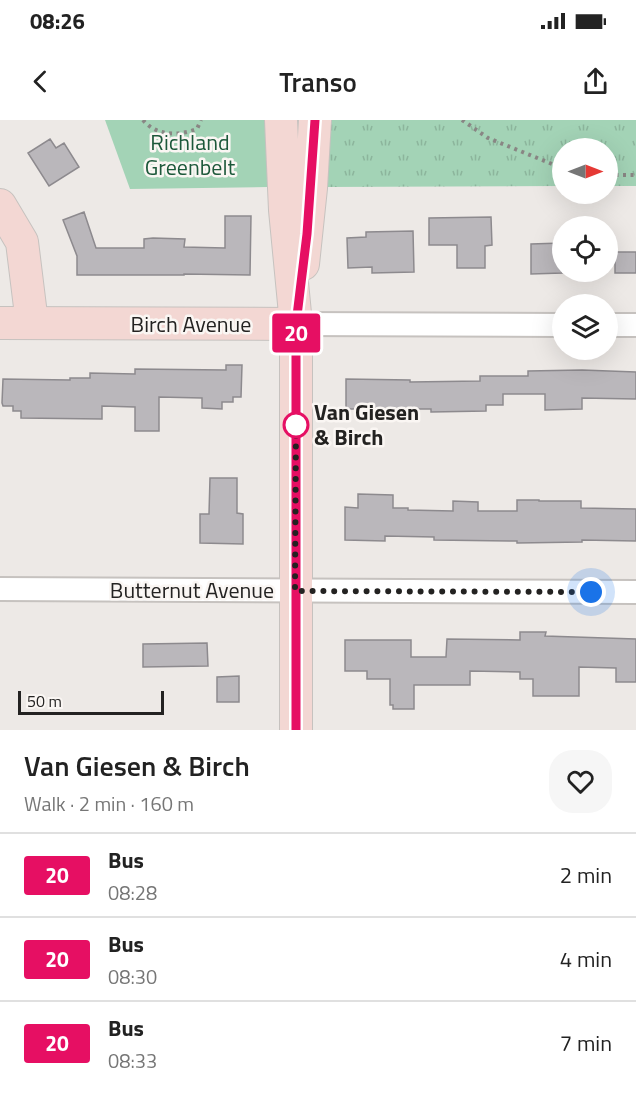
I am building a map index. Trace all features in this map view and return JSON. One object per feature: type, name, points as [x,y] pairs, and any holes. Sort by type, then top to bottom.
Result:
[{"type":"main road","points":[[281,120],[285,210],[296,324],[296,730]]},
{"type":"main road","points":[[296,324],[307,229],[315,120]]},
{"type":"main road","points":[[0,205],[22,242],[32,323]]},
{"type":"main road","name":"Birch Avenue","points":[[0,323],[296,324]]},
{"type":"street","name":"Birch Avenue","points":[[296,324],[552,325]]},
{"type":"street","points":[[618,325],[636,325]]},
{"type":"street","name":"Butternut Avenue","points":[[0,589],[636,592]]},
{"type":"path","points":[[143,120],[155,130],[173,134],[197,129],[201,120]]},
{"type":"path","points":[[462,120],[488,138],[552,164]]},
{"type":"path","points":[[618,175],[636,175]]},
{"type":"green space","name":"Richland Greenbelt","points":[[105,120],[271,120],[276,182],[268,187],[130,189]]},
{"type":"green space","points":[[327,120],[636,120],[636,186],[618,186],[618,138],[552,138],[552,186],[323,187]]},
{"type":"building","points":[[50,139],[56,148],[64,143],[79,167],[49,186],[28,153]]},
{"type":"building","points":[[84,212],[96,248],[144,248],[144,239],[153,238],[185,239],[184,247],[225,248],[225,216],[251,216],[250,275],[77,275],[77,256],[63,220]]},
{"type":"building","points":[[491,217],[492,245],[485,246],[485,268],[457,268],[457,245],[429,245],[429,218]]},
{"type":"building","points":[[413,231],[414,272],[372,273],[372,267],[348,268],[347,238],[366,237],[366,232]]},
{"type":"building","points":[[552,243],[552,273],[531,274],[531,244]]},
{"type":"building","points":[[618,252],[636,252],[636,273],[618,273]]},
{"type":"building","points":[[226,365],[242,365],[241,397],[233,397],[233,402],[222,402],[222,409],[202,408],[202,398],[159,397],[159,431],[135,431],[135,407],[102,406],[102,419],[21,418],[21,411],[13,411],[13,406],[3,406],[2,403],[3,379],[70,380],[70,378],[90,378],[90,373],[135,374],[135,369],[226,370]]},
{"type":"building","points":[[528,371],[636,372],[636,399],[582,398],[582,409],[545,410],[545,394],[503,394],[503,405],[486,405],[486,411],[346,409],[346,379],[410,380],[410,382],[480,381],[480,376],[528,376]]},
{"type":"building","points":[[210,478],[237,478],[237,513],[243,514],[243,544],[200,543],[200,514],[209,514]]},
{"type":"building","points":[[358,494],[393,495],[393,508],[408,508],[408,510],[453,511],[453,501],[478,502],[478,511],[517,511],[517,500],[581,501],[581,508],[636,509],[636,541],[582,540],[582,542],[517,543],[517,541],[434,540],[434,537],[385,536],[385,541],[345,540],[345,507],[358,508]]},
{"type":"building","points":[[520,632],[546,632],[545,636],[636,639],[636,682],[616,682],[616,668],[579,667],[579,696],[533,696],[533,679],[520,679],[520,672],[470,671],[470,685],[414,685],[414,709],[393,709],[393,705],[390,705],[390,679],[367,679],[367,671],[345,671],[345,640],[411,640],[411,657],[446,657],[447,639],[520,640]]},
{"type":"building","points":[[207,643],[208,666],[143,667],[143,644]]},
{"type":"building","points":[[239,676],[239,702],[217,702],[217,677]]},
{"type":"bus line","name":"20","points":[[296,730],[296,324],[307,234],[315,120]]},
{"type":"place","name":"Van Giesen & Birch","points":[[296,425]]},
{"type":"route","points":[[296,425],[295,591],[591,592]]}]
